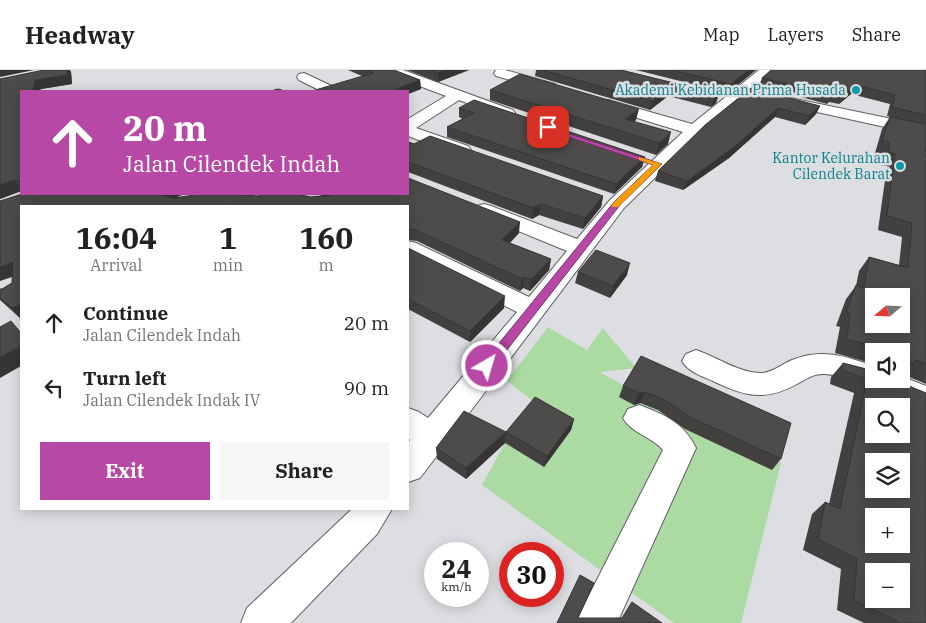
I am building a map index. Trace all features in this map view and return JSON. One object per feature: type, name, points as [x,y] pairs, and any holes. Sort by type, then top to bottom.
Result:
[{"type":"street","points":[[390,70],[456,96],[520,118]]},
{"type":"street","points":[[501,73],[566,92]]},
{"type":"street","points":[[304,77],[329,90]]},
{"type":"street","points":[[409,464],[419,430],[532,309],[581,248],[608,200],[658,164],[695,130],[748,87],[926,131]]},
{"type":"street","points":[[409,125],[456,96]]},
{"type":"street","points":[[585,97],[695,130]]},
{"type":"street","points":[[409,131],[480,156]]},
{"type":"street","points":[[639,158],[658,164]]},
{"type":"street","points":[[462,201],[581,248]]},
{"type":"street","points":[[409,248],[532,309]]},
{"type":"street","points":[[696,361],[739,379],[762,385],[785,377],[802,367],[823,362],[926,399]]},
{"type":"street","points":[[596,623],[674,464],[680,448],[668,433],[654,424],[639,418]]},
{"type":"street","points":[[262,623],[362,513]]},
{"type":"green space","points":[[548,327],[587,350],[603,328],[636,368],[600,372],[628,388],[781,463],[741,623],[674,623],[564,544],[564,542],[561,542],[482,485],[505,443],[544,467],[571,430],[507,381]]},
{"type":"building","points":[[44,70],[67,70],[67,75],[35,80],[33,90],[20,90],[20,181],[14,180],[0,185],[0,79]]},
{"type":"building","points":[[366,70],[394,70],[420,80],[394,90],[315,90],[373,73]]},
{"type":"building","points":[[429,70],[447,70],[438,73]]},
{"type":"building","points":[[542,70],[621,70],[719,94],[714,98],[670,87],[652,101]]},
{"type":"building","points":[[671,70],[749,70],[731,84]]},
{"type":"building","points":[[771,70],[926,70],[926,115],[892,107],[895,95],[856,85],[844,95],[834,93],[832,95],[762,78]]},
{"type":"building","points":[[520,74],[639,109],[625,119],[671,132],[659,143],[490,90]]},
{"type":"building","points":[[751,88],[820,106],[809,116],[778,108],[733,148],[687,181],[658,171],[705,125]]},
{"type":"building","points":[[474,100],[645,157],[616,184],[447,127],[474,113],[459,108]]},
{"type":"building","points":[[890,117],[926,124],[926,364],[916,360],[910,363],[910,343],[865,344],[847,339],[850,313],[846,312],[856,285],[864,288],[869,257],[908,268],[912,223],[887,216],[895,154],[888,152],[890,142],[882,141]]},
{"type":"building","points":[[430,136],[603,196],[585,218],[541,204],[533,208],[409,162],[409,142],[414,144]]},
{"type":"building","points":[[409,178],[520,222],[502,240],[551,259],[531,280],[524,277],[522,279],[416,230],[409,229],[409,205],[20,205],[20,304],[12,308],[0,298],[0,289],[12,283],[13,262],[0,267],[0,201],[20,195],[161,195],[175,198],[194,195],[301,195],[311,197],[332,195],[409,195]]},
{"type":"building","points":[[409,248],[505,296],[470,331],[409,300]]},
{"type":"building","points":[[596,250],[630,263],[613,286],[578,272]]},
{"type":"building","points":[[11,321],[20,332],[20,347],[0,357],[0,327]]},
{"type":"building","points":[[641,356],[791,423],[781,459],[692,418],[663,399],[645,392],[639,393],[623,386]]},
{"type":"building","points":[[843,363],[865,369],[865,378],[842,370]]},
{"type":"building","points":[[910,386],[926,393],[926,623],[901,623],[870,608],[910,608],[910,563],[865,563],[865,605],[854,600],[857,559],[818,539],[825,502],[840,509],[865,388],[910,388]]},
{"type":"building","points":[[535,397],[574,419],[547,456],[506,432]]},
{"type":"building","points":[[464,411],[506,432],[466,468],[436,448]]},
{"type":"building","points":[[580,575],[594,583],[578,618],[622,618],[632,602],[662,623],[557,623]]},
{"type":"slow traffic","points":[[615,206],[658,164],[642,159]]},
{"type":"place","name":"Akademi Kebidanan Prima Husada","points":[[856,90]]},
{"type":"place","name":"Kantor Kelurahan Cilendek Barat","points":[[900,166]]},
{"type":"route","points":[[487,366],[617,204],[658,164],[548,127]]}]
